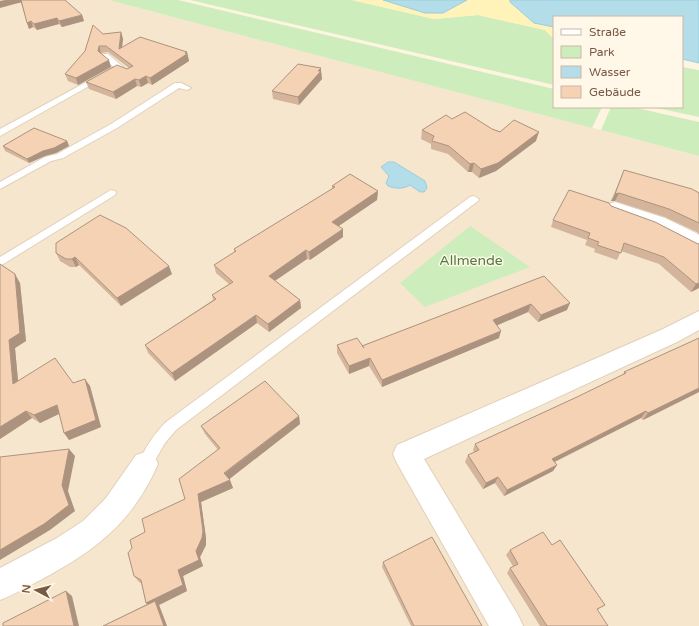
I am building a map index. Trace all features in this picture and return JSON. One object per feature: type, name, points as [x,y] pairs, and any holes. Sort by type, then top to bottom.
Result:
[{"type":"street","points":[[615,208],[656,221],[681,233],[699,244]]},
{"type":"street","points":[[507,626],[406,454],[670,336],[699,320]]},
{"type":"street","points":[[0,585],[75,542],[104,521],[128,492],[145,464]]},
{"type":"lane","points":[[0,133],[122,68],[105,56]]},
{"type":"lane","points":[[0,186],[48,159],[60,156],[114,126],[178,85],[187,88]]},
{"type":"lane","points":[[0,262],[111,194]]},
{"type":"lane","points":[[145,464],[160,438],[171,426],[474,199]]},
{"type":"shaded area","points":[[0,0],[109,0],[699,156],[699,626],[0,626]]},
{"type":"green space","points":[[109,0],[178,0],[553,89],[553,108],[602,108],[592,128]]},
{"type":"green space","points":[[190,0],[352,0],[434,19],[478,15],[545,30],[553,38],[553,85]]},
{"type":"green space","points":[[683,67],[699,70],[699,117],[657,108],[683,108]]},
{"type":"green space","points":[[611,108],[636,108],[699,122],[699,156],[601,130]]},
{"type":"green space","name":"Allmende","points":[[470,226],[530,267],[425,307],[400,283]]},
{"type":"sand","points":[[352,0],[383,0],[425,13],[443,13],[467,0],[510,0],[510,2],[534,23],[553,27],[553,38],[545,30],[478,15],[434,19]]},
{"type":"water","points":[[383,0],[467,0],[443,13],[425,13]]},
{"type":"water","points":[[510,0],[699,0],[699,63],[683,59],[683,16],[553,16],[553,27],[534,23],[510,2]]},
{"type":"water","points":[[388,162],[394,162],[425,181],[427,188],[424,192],[420,192],[410,185],[399,188],[388,186],[386,183],[389,176],[381,167]]},
{"type":"building","points":[[21,0],[65,0],[82,15],[59,21],[57,18],[34,24],[31,21],[27,23]]},
{"type":"building","points":[[93,25],[103,34],[121,32],[119,49],[140,37],[187,52],[185,53],[187,54],[150,78],[146,76],[139,80],[135,79],[113,92],[86,82],[117,65],[127,69],[133,66],[106,46],[99,46],[98,51],[109,60],[76,78],[65,74],[85,51]]},
{"type":"building","points":[[298,64],[321,68],[318,71],[321,71],[298,97],[272,91]]},
{"type":"building","points":[[465,112],[492,129],[500,132],[514,120],[539,132],[498,163],[481,169],[474,163],[470,164],[449,146],[432,141],[434,136],[422,130],[446,115],[452,119]]},
{"type":"building","points":[[34,128],[67,141],[27,159],[3,146]]},
{"type":"building","points":[[624,170],[692,189],[699,193],[699,223],[669,209],[619,193],[615,194]]},
{"type":"building","points":[[350,174],[378,191],[332,222],[343,229],[309,252],[306,250],[269,276],[300,300],[268,324],[256,315],[172,373],[145,345],[216,299],[212,295],[233,282],[214,265],[236,251],[234,249],[335,187],[332,186]]},
{"type":"building","points":[[569,190],[609,203],[611,206],[655,222],[699,244],[699,283],[696,284],[664,257],[624,243],[621,253],[597,245],[599,242],[588,238],[590,233],[553,220]]},
{"type":"building","points":[[100,215],[126,228],[169,266],[117,298],[75,257],[72,259],[66,259],[56,253],[56,243]]},
{"type":"building","points":[[0,264],[15,274],[20,333],[9,340],[13,384],[55,358],[73,383],[85,379],[96,420],[64,433],[57,405],[34,415],[26,411],[0,427]]},
{"type":"building","points":[[544,276],[570,303],[541,315],[531,304],[493,320],[501,331],[382,380],[370,358],[349,366],[337,345],[357,338],[362,346]]},
{"type":"building","points":[[699,338],[699,388],[648,413],[646,411],[552,459],[557,465],[507,490],[498,477],[486,483],[468,455],[479,450],[475,444],[626,373],[624,372]]},
{"type":"building","points":[[265,381],[299,416],[224,473],[230,480],[198,494],[203,531],[202,538],[196,551],[199,560],[178,570],[183,585],[146,603],[141,580],[134,576],[128,553],[132,548],[130,540],[145,532],[142,519],[185,499],[179,479],[220,448],[201,426]]},
{"type":"building","points":[[69,449],[62,485],[69,505],[44,524],[0,550],[0,457]]},
{"type":"building","points":[[543,532],[552,545],[560,540],[605,605],[597,609],[608,626],[547,626],[510,568],[518,564],[510,550]]},
{"type":"building","points":[[432,537],[482,626],[414,626],[383,562]]},
{"type":"building","points":[[66,591],[74,626],[3,626],[3,623]]},
{"type":"building","points":[[155,601],[164,626],[103,626]]}]
